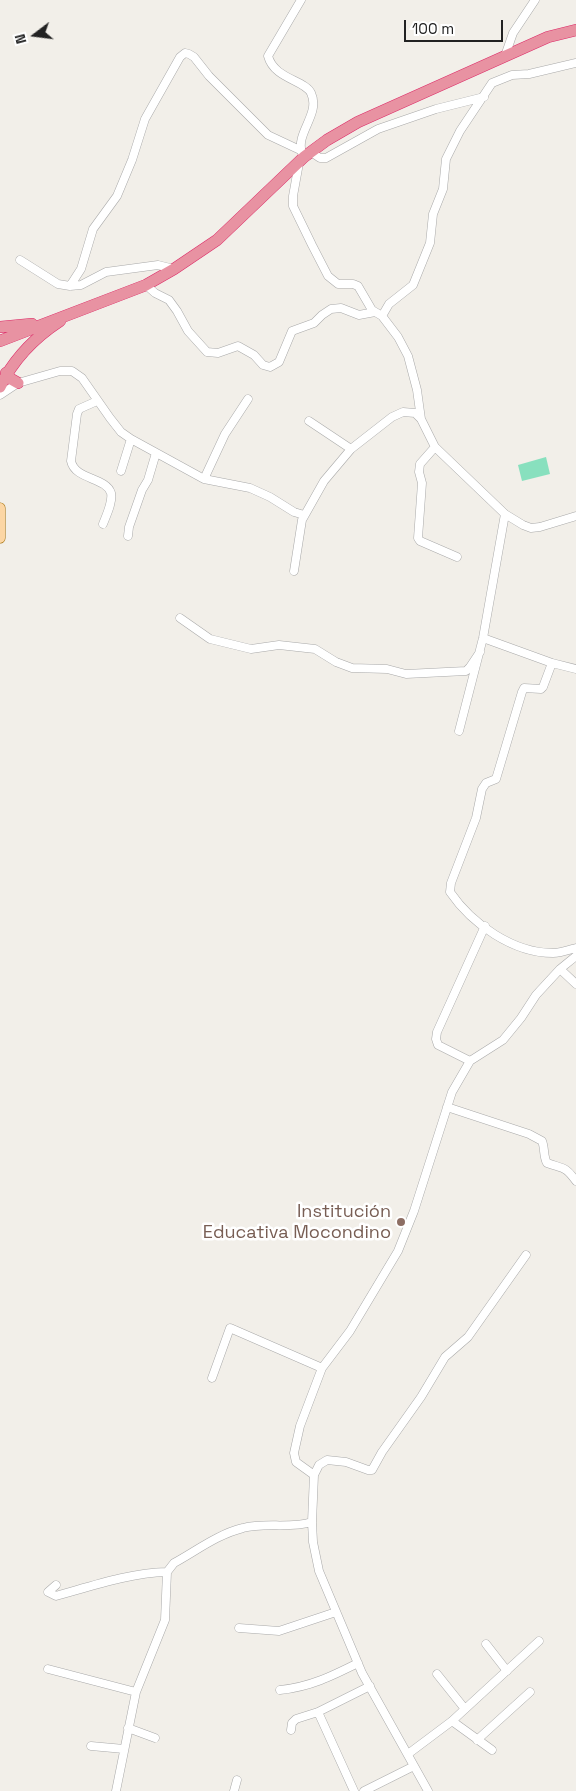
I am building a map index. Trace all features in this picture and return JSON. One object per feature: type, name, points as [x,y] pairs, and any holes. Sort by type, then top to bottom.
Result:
[{"type":"highway","points":[[0,341],[146,285],[174,270],[217,240],[303,156],[358,122],[548,36],[576,30]]},
{"type":"highway","points":[[0,387],[6,374],[19,356],[35,340],[74,312]]},
{"type":"highway","points":[[0,327],[48,321]]},
{"type":"highway","points":[[6,374],[11,380],[18,383]]},
{"type":"main road","points":[[0,508],[0,538]]},
{"type":"street","points":[[300,0],[268,56],[270,63],[278,71],[310,91],[313,100],[313,108],[303,135],[303,156],[292,196],[293,206],[328,276],[338,284],[358,286],[372,310],[379,314],[398,337],[408,356],[417,390],[421,419],[434,446],[505,514],[523,525],[532,528],[540,527],[576,516]]},
{"type":"street","points":[[505,56],[513,33],[535,0]]},
{"type":"street","points":[[70,286],[81,269],[93,229],[116,196],[132,160],[145,119],[180,57],[185,54],[194,57],[209,76],[268,135],[303,156],[326,158],[378,129],[436,109],[484,97]]},
{"type":"street","points":[[146,285],[155,293],[169,300],[188,331],[207,352],[218,353],[238,346],[254,355],[263,365],[270,367],[280,362],[292,331],[314,324],[331,309],[341,308],[359,315],[379,314],[413,285],[430,243],[433,214],[443,189],[446,159],[460,131],[492,83],[512,75],[529,74],[576,63]]},
{"type":"street","points":[[20,260],[58,284],[70,286],[81,285],[106,272],[158,265],[174,270]]},
{"type":"street","points":[[0,395],[18,383],[51,373],[72,372],[82,378],[97,402],[121,432],[131,439],[204,478],[250,488],[270,497],[294,512],[304,515]]},
{"type":"street","points":[[204,478],[225,434],[248,399]]},
{"type":"street","points":[[97,402],[79,409],[71,461],[72,468],[77,472],[106,486],[111,492],[104,524]]},
{"type":"street","points":[[294,571],[304,515],[324,480],[350,449],[392,417],[404,412],[415,413],[421,419]]},
{"type":"street","points":[[309,421],[350,449]]},
{"type":"street","points":[[121,471],[131,439]]},
{"type":"street","points":[[434,446],[420,464],[419,472],[422,483],[418,538],[420,541],[457,557]]},
{"type":"street","points":[[128,536],[129,526],[142,490],[148,480],[156,453]]},
{"type":"street","points":[[459,731],[483,638],[505,514]]},
{"type":"street","points":[[180,618],[210,639],[250,649],[279,645],[315,649],[336,662],[352,668],[387,669],[406,674],[466,671],[480,652]]},
{"type":"street","points":[[483,638],[552,663],[576,668]]},
{"type":"street","points":[[552,663],[541,689],[524,688],[522,692],[496,779],[486,783],[482,789],[476,818],[450,892],[464,910],[503,940],[520,948],[554,953],[576,948]]},
{"type":"street","points":[[470,1061],[438,1044],[436,1039],[437,1032],[485,926]]},
{"type":"street","points":[[314,1475],[296,1462],[294,1453],[300,1426],[322,1368],[350,1331],[398,1252],[414,1211],[452,1092],[470,1061],[503,1040],[521,1018],[536,995],[560,969],[576,956]]},
{"type":"street","points":[[560,969],[576,984]]},
{"type":"street","points":[[447,1107],[529,1134],[542,1141],[544,1145],[544,1159],[547,1163],[567,1170],[576,1181]]},
{"type":"street","points":[[428,1791],[358,1662],[319,1570],[313,1542],[314,1475],[319,1465],[327,1460],[346,1462],[372,1470],[382,1452],[421,1397],[445,1357],[468,1337],[526,1255]]},
{"type":"street","points":[[212,1378],[230,1328],[322,1368]]},
{"type":"street","points":[[116,1791],[136,1692],[165,1620],[167,1572],[174,1563],[223,1536],[243,1528],[262,1525],[284,1526],[312,1522]]},
{"type":"street","points":[[56,1585],[48,1592],[56,1596],[117,1579],[167,1572]]},
{"type":"street","points":[[239,1628],[279,1631],[336,1612]]},
{"type":"street","points":[[408,1754],[452,1721],[539,1641]]},
{"type":"street","points":[[486,1644],[507,1671]]},
{"type":"street","points":[[280,1690],[301,1688],[330,1677],[358,1662]]},
{"type":"street","points":[[48,1669],[136,1692]]},
{"type":"street","points":[[437,1674],[465,1709]]},
{"type":"street","points":[[291,1730],[292,1723],[296,1719],[318,1712],[370,1686]]},
{"type":"street","points":[[477,1740],[530,1692]]},
{"type":"street","points":[[318,1712],[354,1791]]},
{"type":"street","points":[[452,1721],[492,1750]]},
{"type":"street","points":[[128,1728],[155,1738]]},
{"type":"street","points":[[91,1746],[124,1749]]},
{"type":"street","points":[[364,1791],[414,1766]]},
{"type":"street","points":[[234,1791],[237,1780]]},
{"type":"green space","points":[[546,457],[550,474],[522,481],[518,465]]},
{"type":"place","name":"Institución Educativa Mocondino","points":[[401,1222]]}]
